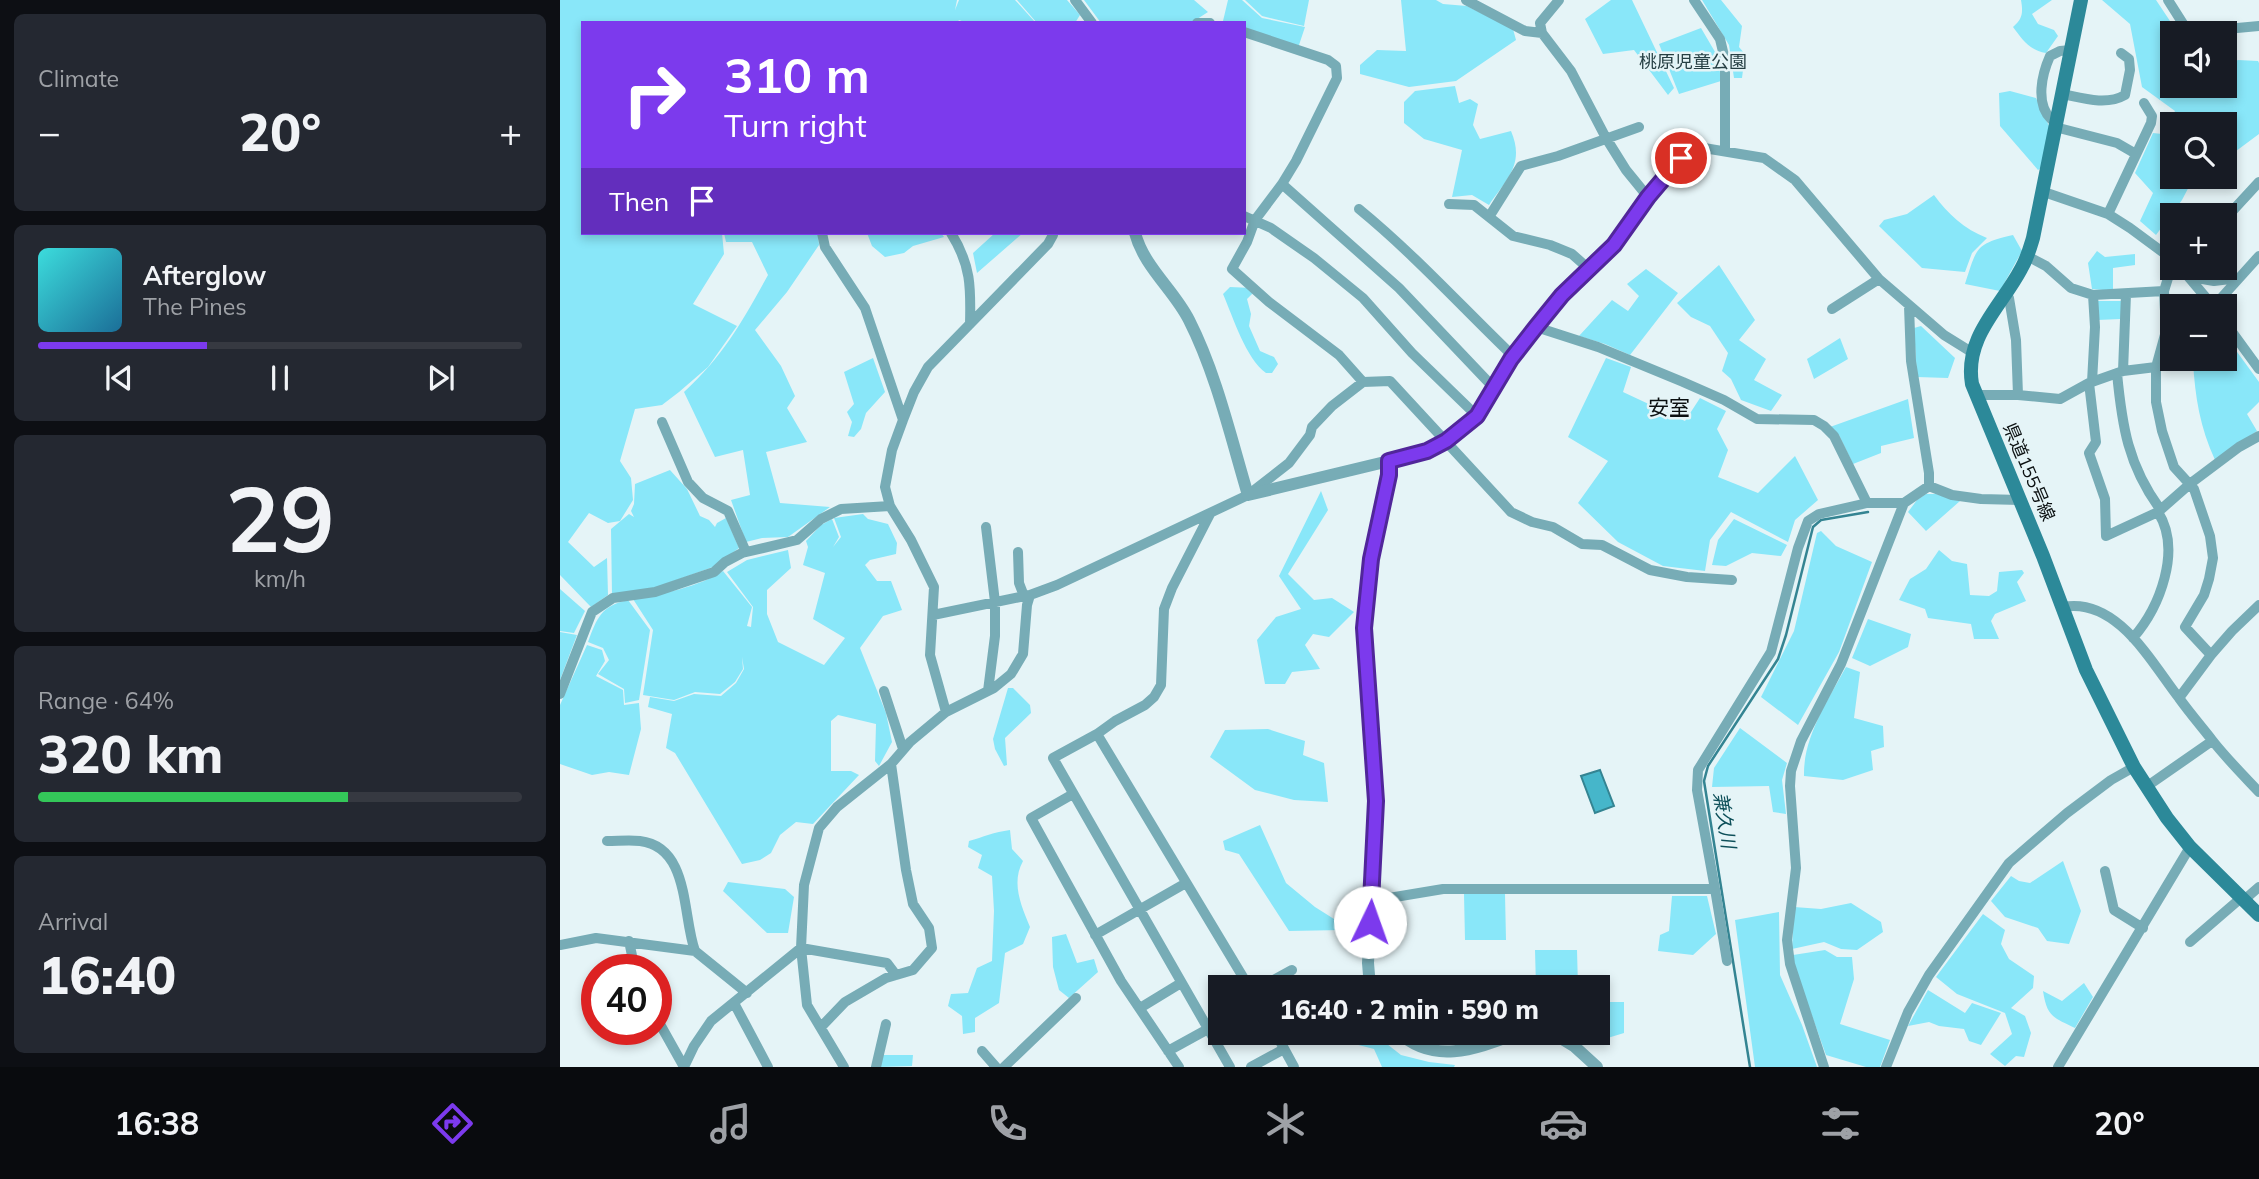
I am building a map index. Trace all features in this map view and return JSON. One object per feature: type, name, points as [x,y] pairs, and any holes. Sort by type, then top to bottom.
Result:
[{"type":"main road","name":"県道155号線","points":[[2081,0],[2044,192],[2027,256],[1984,325],[1973,354],[1971,377],[1975,395],[2020,500],[2086,670],[2134,767],[2190,848],[2259,915]]},
{"type":"street","points":[[1075,0],[1091,21]]},
{"type":"street","points":[[1466,0],[1525,31],[1542,33]]},
{"type":"street","points":[[1559,0],[1540,23],[1542,33],[1571,71],[1626,170],[1648,197]]},
{"type":"street","points":[[1694,0],[1720,39],[1725,60],[1725,150]]},
{"type":"street","points":[[2168,0],[2187,30],[2194,32],[2259,26]]},
{"type":"street","points":[[1246,33],[1328,61],[1336,66],[1337,78],[1282,184],[1255,220],[1247,242],[1232,269],[1269,302],[1339,355],[1363,382]]},
{"type":"street","points":[[2071,50],[2050,56],[2042,78],[2044,108],[2056,124],[2117,143],[2136,154]]},
{"type":"street","points":[[2062,94],[2105,101],[2116,100],[2125,95],[2130,70],[2129,58],[2121,53]]},
{"type":"street","points":[[2108,214],[2152,119],[2144,103]]},
{"type":"street","points":[[1489,217],[1521,166],[1558,156],[1639,127]]},
{"type":"street","points":[[1248,495],[1427,451],[1446,441],[1477,416],[1513,356],[1562,295],[1614,245],[1648,197],[1681,158],[1704,148],[1764,159],[1795,180],[1879,279],[1944,335],[1973,354]]},
{"type":"street","points":[[2237,206],[2259,182]]},
{"type":"street","points":[[1282,184],[1399,288],[1494,388]]},
{"type":"street","points":[[2044,192],[2108,214],[2160,250]]},
{"type":"street","points":[[1449,204],[1474,205],[1513,236],[1550,245],[1572,254],[1589,269]]},
{"type":"street","points":[[1359,209],[1424,265],[1513,356]]},
{"type":"street","points":[[1246,217],[1271,228],[1314,258],[1363,298],[1412,353],[1477,416]]},
{"type":"street","points":[[822,235],[825,247],[865,308],[903,420]]},
{"type":"street","points":[[952,235],[967,264],[971,283],[970,324]]},
{"type":"street","points":[[946,712],[930,655],[934,587],[911,540],[890,506],[885,487],[892,450],[914,392],[928,367],[1048,244],[1053,235]]},
{"type":"street","points":[[1136,235],[1156,275],[1188,318],[1221,404],[1248,495]]},
{"type":"street","points":[[2027,256],[2046,266],[2071,288],[2093,295],[2164,291]]},
{"type":"street","points":[[2224,294],[2258,260]]},
{"type":"street","points":[[1832,309],[1879,279]]},
{"type":"street","points":[[2167,280],[2164,291],[2166,331],[2156,367],[2156,402],[2161,431],[2174,467],[2191,483],[2207,526],[2213,558],[2204,595],[2185,628],[2211,655]]},
{"type":"street","points":[[2193,280],[2204,294]]},
{"type":"street","points":[[2005,293],[2009,298],[2015,340],[2018,395]]},
{"type":"street","points":[[2126,294],[2120,372],[2125,431],[2134,464],[2164,521],[2169,539],[2163,584],[2150,615],[2133,638]]},
{"type":"street","points":[[2093,295],[2095,327],[2090,382],[2096,442],[2089,453],[2105,499],[2106,536],[2159,511],[2191,483],[2239,447],[2259,436]]},
{"type":"street","points":[[1909,306],[1911,361],[1929,486]]},
{"type":"street","points":[[1536,327],[1598,347],[1683,382],[1724,400],[1757,419],[1814,420],[1834,436],[1867,503]]},
{"type":"street","points":[[2237,339],[2259,369]]},
{"type":"street","points":[[1975,395],[2060,399],[2090,382],[2120,372],[2156,367]]},
{"type":"street","points":[[933,615],[1027,595],[1057,585],[1248,495],[1289,463],[1310,435],[1312,427],[1332,406],[1363,382],[1390,381],[1511,512],[1532,522],[1553,527],[1582,544],[1602,545],[1650,570],[1732,580]]},
{"type":"street","points":[[662,422],[688,482],[703,498],[728,511],[746,552]]},
{"type":"street","points":[[1369,975],[1376,801],[1364,628],[1371,559],[1389,475],[1389,461]]},
{"type":"street","points":[[1929,486],[1952,495],[2020,500]]},
{"type":"street","points":[[1727,961],[1697,790],[1698,770],[1771,652],[1798,548],[1808,521],[1819,514],[1867,503],[1904,503],[1929,486]]},
{"type":"street","points":[[1824,1067],[1790,964],[1789,917],[1796,868],[1791,771],[1801,741],[1842,664],[1904,503]]},
{"type":"street","points":[[560,694],[592,612],[613,598],[655,592],[714,572],[725,562],[746,552],[797,540],[821,519],[841,509],[890,506]]},
{"type":"street","points":[[1168,1051],[1208,1029],[1053,758],[1097,734],[1154,697],[1161,685],[1164,609],[1172,588],[1211,514]]},
{"type":"street","points":[[986,527],[995,602],[995,636],[988,691]]},
{"type":"street","points":[[844,1067],[807,1004],[801,948],[804,885],[819,828],[837,807],[891,764],[946,712],[988,691],[1011,674],[1023,654],[1027,595],[1019,583],[1018,552]]},
{"type":"street","points":[[2179,698],[2211,655],[2259,605]]},
{"type":"street","points":[[2063,607],[2092,609],[2102,613],[2133,638],[2212,741],[2259,792]]},
{"type":"street","points":[[884,691],[904,749]]},
{"type":"street","points":[[1097,734],[1242,975]]},
{"type":"street","points":[[2146,787],[2212,741]]},
{"type":"street","points":[[822,1026],[845,1002],[886,978],[913,970],[932,948],[929,928],[914,904],[911,892],[891,764]]},
{"type":"street","points":[[1885,1067],[1908,1012],[1929,975],[2009,863],[2067,813],[2111,780],[2134,767]]},
{"type":"street","points":[[1073,794],[1031,818],[1121,981],[1179,1067]]},
{"type":"street","points":[[607,841],[643,841],[667,853],[674,862],[678,876],[695,951]]},
{"type":"street","points":[[2058,1067],[2190,848]]},
{"type":"street","points":[[2105,872],[2114,910],[2143,928]]},
{"type":"street","points":[[1095,935],[1186,883]]},
{"type":"street","points":[[2190,942],[2259,887]]},
{"type":"street","points":[[1371,901],[1443,890],[1715,889]]},
{"type":"street","points":[[560,945],[596,937],[695,951],[747,993]]},
{"type":"street","points":[[629,941],[632,954]]},
{"type":"street","points":[[672,1045],[684,1067],[711,1021],[801,948],[887,963],[896,975]]},
{"type":"street","points":[[1283,975],[1292,970]]},
{"type":"street","points":[[1140,1008],[1181,983]]},
{"type":"street","points":[[1004,1067],[1076,998]]},
{"type":"street","points":[[734,1003],[768,1067]]},
{"type":"street","points":[[876,1067],[886,1024]]},
{"type":"street","points":[[1217,1045],[1230,1067]]},
{"type":"street","points":[[1282,1045],[1294,1067]]},
{"type":"street","points":[[1415,1045],[1440,1053],[1451,1053],[1486,1045]]},
{"type":"street","points":[[1572,1045],[1597,1067]]},
{"type":"street","points":[[1251,1067],[1284,1049]]},
{"type":"street","points":[[982,1051],[996,1067]]},
{"type":"green space","points":[[560,0],[957,0],[955,10],[959,0],[1015,0],[1034,21],[581,21],[581,235],[722,235],[724,254],[693,304],[737,326],[708,367],[679,392],[662,405],[635,409],[620,461],[631,478],[633,500],[620,521],[608,523],[589,513],[568,542],[594,567],[607,558],[608,595],[591,607],[560,575]]},
{"type":"green space","points":[[1017,0],[1067,0],[1080,15],[1076,21],[1035,21]]},
{"type":"green space","points":[[1084,0],[1194,0],[1208,12],[1194,21],[1100,21]]},
{"type":"green space","points":[[1228,0],[1242,0],[1262,18],[1305,27],[1298,48],[1246,29],[1246,21],[1223,21]]},
{"type":"green space","points":[[1245,0],[1309,0],[1304,26],[1262,16]]},
{"type":"green space","points":[[1401,0],[1436,0],[1443,4],[1467,6],[1513,29],[1516,40],[1456,81],[1409,87],[1360,74],[1360,65],[1377,50],[1406,51]]},
{"type":"green space","points":[[1611,0],[1632,0],[1674,88],[1668,95],[1634,50],[1603,54],[1585,19]]},
{"type":"green space","points":[[1702,0],[1721,0],[1742,26],[1739,47],[1745,54],[1742,78],[1734,78],[1729,45]]},
{"type":"green space","points":[[2021,0],[2052,0],[2032,14],[2038,24],[2054,30],[2058,36],[2046,53],[2031,47],[2013,27],[2022,15]]},
{"type":"green space","points":[[2102,0],[2156,0],[2170,21],[2160,21],[2160,98],[2237,98],[2237,60],[2258,61],[2259,134],[2237,150],[2237,112],[2174,112],[2142,87],[2130,24]]},
{"type":"green space","name":"桃原児童公園","points":[[1701,28],[1718,57],[1721,81],[1679,94],[1659,44]]},
{"type":"green space","points":[[1455,86],[1459,103],[1470,99],[1478,104],[1473,125],[1480,139],[1511,131],[1515,143],[1512,171],[1489,205],[1472,195],[1452,197],[1462,150],[1424,139],[1404,123],[1404,102],[1415,91]]},
{"type":"green space","points":[[2010,91],[2036,98],[2049,126],[2042,167],[2038,170],[2000,126],[1999,93]]},
{"type":"green space","points":[[2153,133],[2160,134],[2160,189],[2188,189],[2180,203],[2160,203],[2160,230],[2156,235],[2140,221],[2153,193],[2135,173]]},
{"type":"green space","points":[[1934,195],[1957,220],[1987,238],[1972,253],[1965,272],[1922,268],[1879,226],[1884,220],[1907,214]]},
{"type":"green space","points":[[724,235],[818,235],[819,245],[787,292],[755,330],[781,366],[795,396],[787,408],[807,442],[766,452],[780,503],[830,507],[788,537],[746,542],[731,500],[750,495],[743,450],[715,457],[684,392],[721,351],[741,323],[768,275],[752,242],[726,242]]},
{"type":"green space","points":[[868,235],[944,237],[913,246],[904,253],[885,257],[872,246]]},
{"type":"green space","points":[[993,235],[1021,235],[977,273],[973,253]]},
{"type":"green space","points":[[2013,235],[2022,251],[2000,291],[1965,284],[1979,249],[1991,241]]},
{"type":"green space","points":[[2097,251],[2105,257],[2135,254],[2135,265],[2113,268],[2113,291],[2092,289],[2088,263]]},
{"type":"green space","points":[[1719,265],[1755,320],[1739,340],[1766,359],[1754,380],[1782,395],[1771,411],[1741,400],[1731,379],[1722,371],[1728,353],[1710,326],[1691,317],[1677,303]]},
{"type":"green space","points":[[1646,269],[1678,293],[1630,355],[1579,336],[1612,300],[1628,311],[1639,296],[1627,284]]},
{"type":"green space","points":[[1230,287],[1252,288],[1253,293],[1247,299],[1251,314],[1249,326],[1260,351],[1274,357],[1278,364],[1272,373],[1266,373],[1259,367],[1241,337],[1223,294]]},
{"type":"green space","points":[[2097,301],[2123,301],[2121,319],[2097,320]]},
{"type":"green space","points":[[1921,326],[1955,358],[1948,378],[1917,377],[1914,328]]},
{"type":"green space","points":[[1840,338],[1848,359],[1814,379],[1807,359]]},
{"type":"green space","points":[[2237,352],[2259,382],[2259,402],[2247,414],[2257,431],[2215,460],[2199,412],[2194,371],[2237,371]]},
{"type":"green space","points":[[873,358],[885,392],[866,413],[861,429],[854,437],[848,436],[852,422],[847,412],[854,404],[844,372]]},
{"type":"green space","points":[[1606,358],[1631,367],[1623,392],[1685,421],[1700,398],[1726,411],[1717,429],[1728,450],[1718,477],[1758,493],[1795,456],[1818,500],[1795,520],[1788,542],[1731,512],[1710,540],[1705,571],[1663,566],[1618,542],[1578,503],[1608,461],[1568,437]]},
{"type":"green space","points":[[1908,399],[1914,438],[1881,446],[1881,453],[1853,464],[1839,435],[1830,427]]},
{"type":"green space","points":[[670,470],[687,489],[700,516],[715,527],[726,518],[739,548],[713,567],[654,588],[612,595],[611,529],[629,514],[634,517],[631,511],[635,484]]},
{"type":"green space","points":[[1321,491],[1328,510],[1288,574],[1314,600],[1332,598],[1354,612],[1329,637],[1313,634],[1305,645],[1320,669],[1292,672],[1285,684],[1265,684],[1257,640],[1276,617],[1301,609],[1279,576]]},
{"type":"green space","points":[[1926,494],[1960,501],[1926,531],[1908,512],[1917,500]]},
{"type":"green space","points":[[863,514],[868,519],[888,524],[897,543],[896,554],[870,560],[865,565],[877,581],[891,581],[902,610],[883,616],[860,648],[886,713],[892,742],[879,766],[875,761],[876,724],[838,715],[831,721],[831,771],[851,771],[859,775],[813,824],[796,822],[780,835],[771,853],[760,860],[742,864],[675,753],[666,748],[672,714],[648,707],[650,697],[674,701],[694,694],[721,696],[736,683],[744,669],[742,657],[743,669],[735,682],[720,694],[695,692],[674,700],[643,695],[653,630],[633,599],[692,585],[723,571],[752,607],[747,626],[751,627],[753,607],[727,572],[747,560],[788,550],[791,568],[767,590],[767,614],[778,642],[824,665],[845,638],[813,619],[825,573],[803,565],[808,547],[806,541],[821,525],[832,519],[839,537],[833,547],[841,537],[834,518]]},
{"type":"green space","points":[[1734,519],[1787,545],[1781,556],[1752,553],[1726,566],[1712,565],[1718,540]]},
{"type":"green space","points":[[1821,531],[1836,546],[1872,562],[1839,652],[1798,725],[1761,697],[1794,631],[1817,533]]},
{"type":"green space","points":[[1939,550],[1952,561],[1967,564],[1970,595],[1989,596],[1997,591],[1999,572],[2022,570],[2024,573],[2017,582],[2026,601],[1995,614],[1991,621],[1999,639],[1974,639],[1971,624],[1928,618],[1925,609],[1899,600],[1910,579],[1926,569]]},
{"type":"green space","points":[[560,589],[585,611],[574,633],[560,631]]},
{"type":"green space","points":[[628,600],[650,630],[639,700],[625,703],[624,689],[598,674],[609,660],[603,648],[588,642],[601,614]]},
{"type":"green space","points":[[1868,619],[1911,634],[1908,647],[1870,666],[1852,658]]},
{"type":"green space","points":[[560,632],[577,635],[560,680]]},
{"type":"green space","points":[[587,645],[602,650],[605,661],[596,676],[623,690],[624,705],[639,703],[641,729],[629,775],[609,772],[592,775],[560,764],[560,705]]},
{"type":"green space","points":[[1846,667],[1860,672],[1854,718],[1883,726],[1884,747],[1871,751],[1873,770],[1843,780],[1804,776],[1812,733]]},
{"type":"green space","points":[[1008,688],[1013,688],[1030,705],[1031,713],[1005,738],[1007,765],[1004,766],[993,739]]},
{"type":"green space","points":[[1740,728],[1787,763],[1782,780],[1786,814],[1773,812],[1769,786],[1712,787],[1714,768]]},
{"type":"green space","points":[[1268,729],[1305,741],[1303,755],[1324,763],[1328,802],[1294,800],[1255,790],[1210,757],[1225,730]]},
{"type":"green space","points":[[1260,825],[1286,883],[1315,907],[1342,924],[1342,930],[1289,931],[1239,854],[1225,850],[1223,841]]},
{"type":"green space","points":[[1010,830],[1012,849],[1023,861],[1019,869],[1018,886],[1030,927],[1023,944],[1005,953],[999,1003],[975,1018],[975,1032],[963,1034],[962,1016],[948,1006],[951,994],[968,993],[977,968],[992,961],[994,911],[992,876],[978,868],[982,855],[968,847],[969,841]]},
{"type":"green space","points":[[2063,861],[2081,911],[2069,944],[2047,941],[2038,928],[2005,917],[1991,901],[2011,876],[2030,883]]},
{"type":"green space","points":[[728,882],[785,889],[794,897],[788,933],[767,933],[723,891]]},
{"type":"green space","points":[[1464,894],[1505,894],[1506,940],[1465,940]]},
{"type":"green space","points":[[1672,896],[1707,896],[1716,934],[1693,955],[1658,951],[1660,935],[1669,931]]},
{"type":"green space","points":[[1851,903],[1881,922],[1883,932],[1857,950],[1841,949],[1824,942],[1792,949],[1794,907],[1821,909]]},
{"type":"green space","points":[[1779,912],[1780,975],[1817,1067],[1755,1067],[1735,920]]},
{"type":"green space","points":[[1983,914],[2005,930],[2001,944],[2009,959],[2034,976],[2033,988],[2011,1008],[2025,1016],[2031,1033],[2024,1057],[2016,1056],[2005,1066],[1990,1054],[2012,1034],[2005,1013],[1957,994],[1936,977]]},
{"type":"green space","points":[[1066,934],[1077,963],[1094,959],[1098,972],[1069,998],[1059,990],[1053,967],[1052,937]]},
{"type":"green space","points":[[1535,950],[1577,950],[1578,975],[1536,975]]},
{"type":"green space","points":[[1825,950],[1837,957],[1852,957],[1854,979],[1840,1024],[1890,1040],[1880,1067],[1866,1067],[1826,1055],[1793,963],[1793,955]]},
{"type":"green space","points":[[2084,983],[2093,997],[2075,1028],[2052,1015],[2046,1006],[2043,991],[2062,1001]]},
{"type":"green space","points":[[1928,990],[1965,1013],[1972,1003],[2001,1013],[1981,1045],[1969,1041],[1964,1029],[1929,1022],[1908,1026]]},
{"type":"green space","points":[[1610,1002],[1624,1002],[1624,1033],[1610,1037]]},
{"type":"green space","points":[[1358,1045],[1388,1045],[1401,1055],[1455,1065],[1382,1067],[1374,1049]]},
{"type":"green space","points":[[881,1055],[913,1055],[912,1066],[879,1067]]},
{"type":"shaded area","points":[[1600,770],[1614,806],[1595,813],[1581,776]]},
{"type":"waterway","name":"兼久川","points":[[1750,1067],[1704,781],[1708,766],[1778,659],[1813,527],[1821,520],[1868,512]]},
{"type":"district","name":"安室","points":[[1669,408]]},
{"type":"route","points":[[1370,922],[1376,801],[1364,628],[1371,559],[1389,475],[1389,461],[1427,451],[1458,433],[1477,416],[1511,359],[1536,327],[1562,295],[1614,245],[1648,197],[1681,158]]}]
